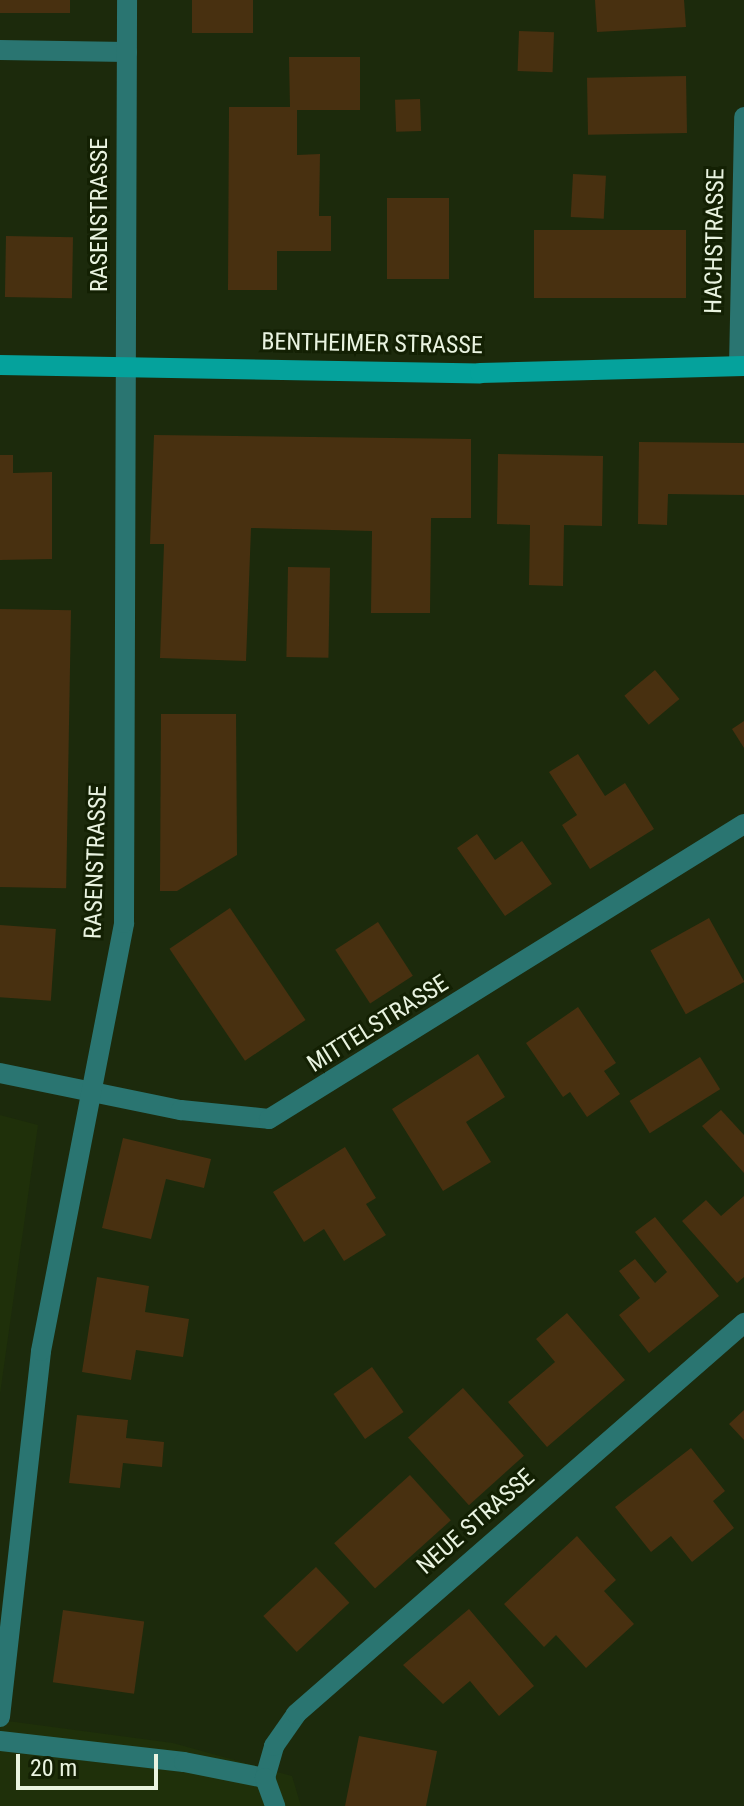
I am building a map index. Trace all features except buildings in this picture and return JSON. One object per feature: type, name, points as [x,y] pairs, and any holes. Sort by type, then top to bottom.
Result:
[{"type":"street","name":"RASENSTRASSE","points":[[0,1717],[41,1351],[124,923],[127,0]]},
{"type":"street","points":[[0,50],[127,52]]},
{"type":"street","name":"HACHSTRASSE","points":[[741,366],[744,117]]},
{"type":"street","name":"BENTHEIMER STRASSE","points":[[0,365],[480,373],[741,366]]},
{"type":"street","name":"MITTELSTRASSE","points":[[0,1073],[93,1095],[234,1119],[269,1119],[744,824]]},
{"type":"street","name":"NEUE STRASSE","points":[[265,1778],[274,1746],[296,1714],[744,1323]]},
{"type":"street","points":[[0,1741],[169,1760],[265,1778],[275,1806]]},
{"type":"shaded area","points":[[0,1115],[38,1125],[0,1394]]},
{"type":"shaded area","points":[[0,1720],[173,1743],[292,1776],[301,1806],[0,1806]]}]
